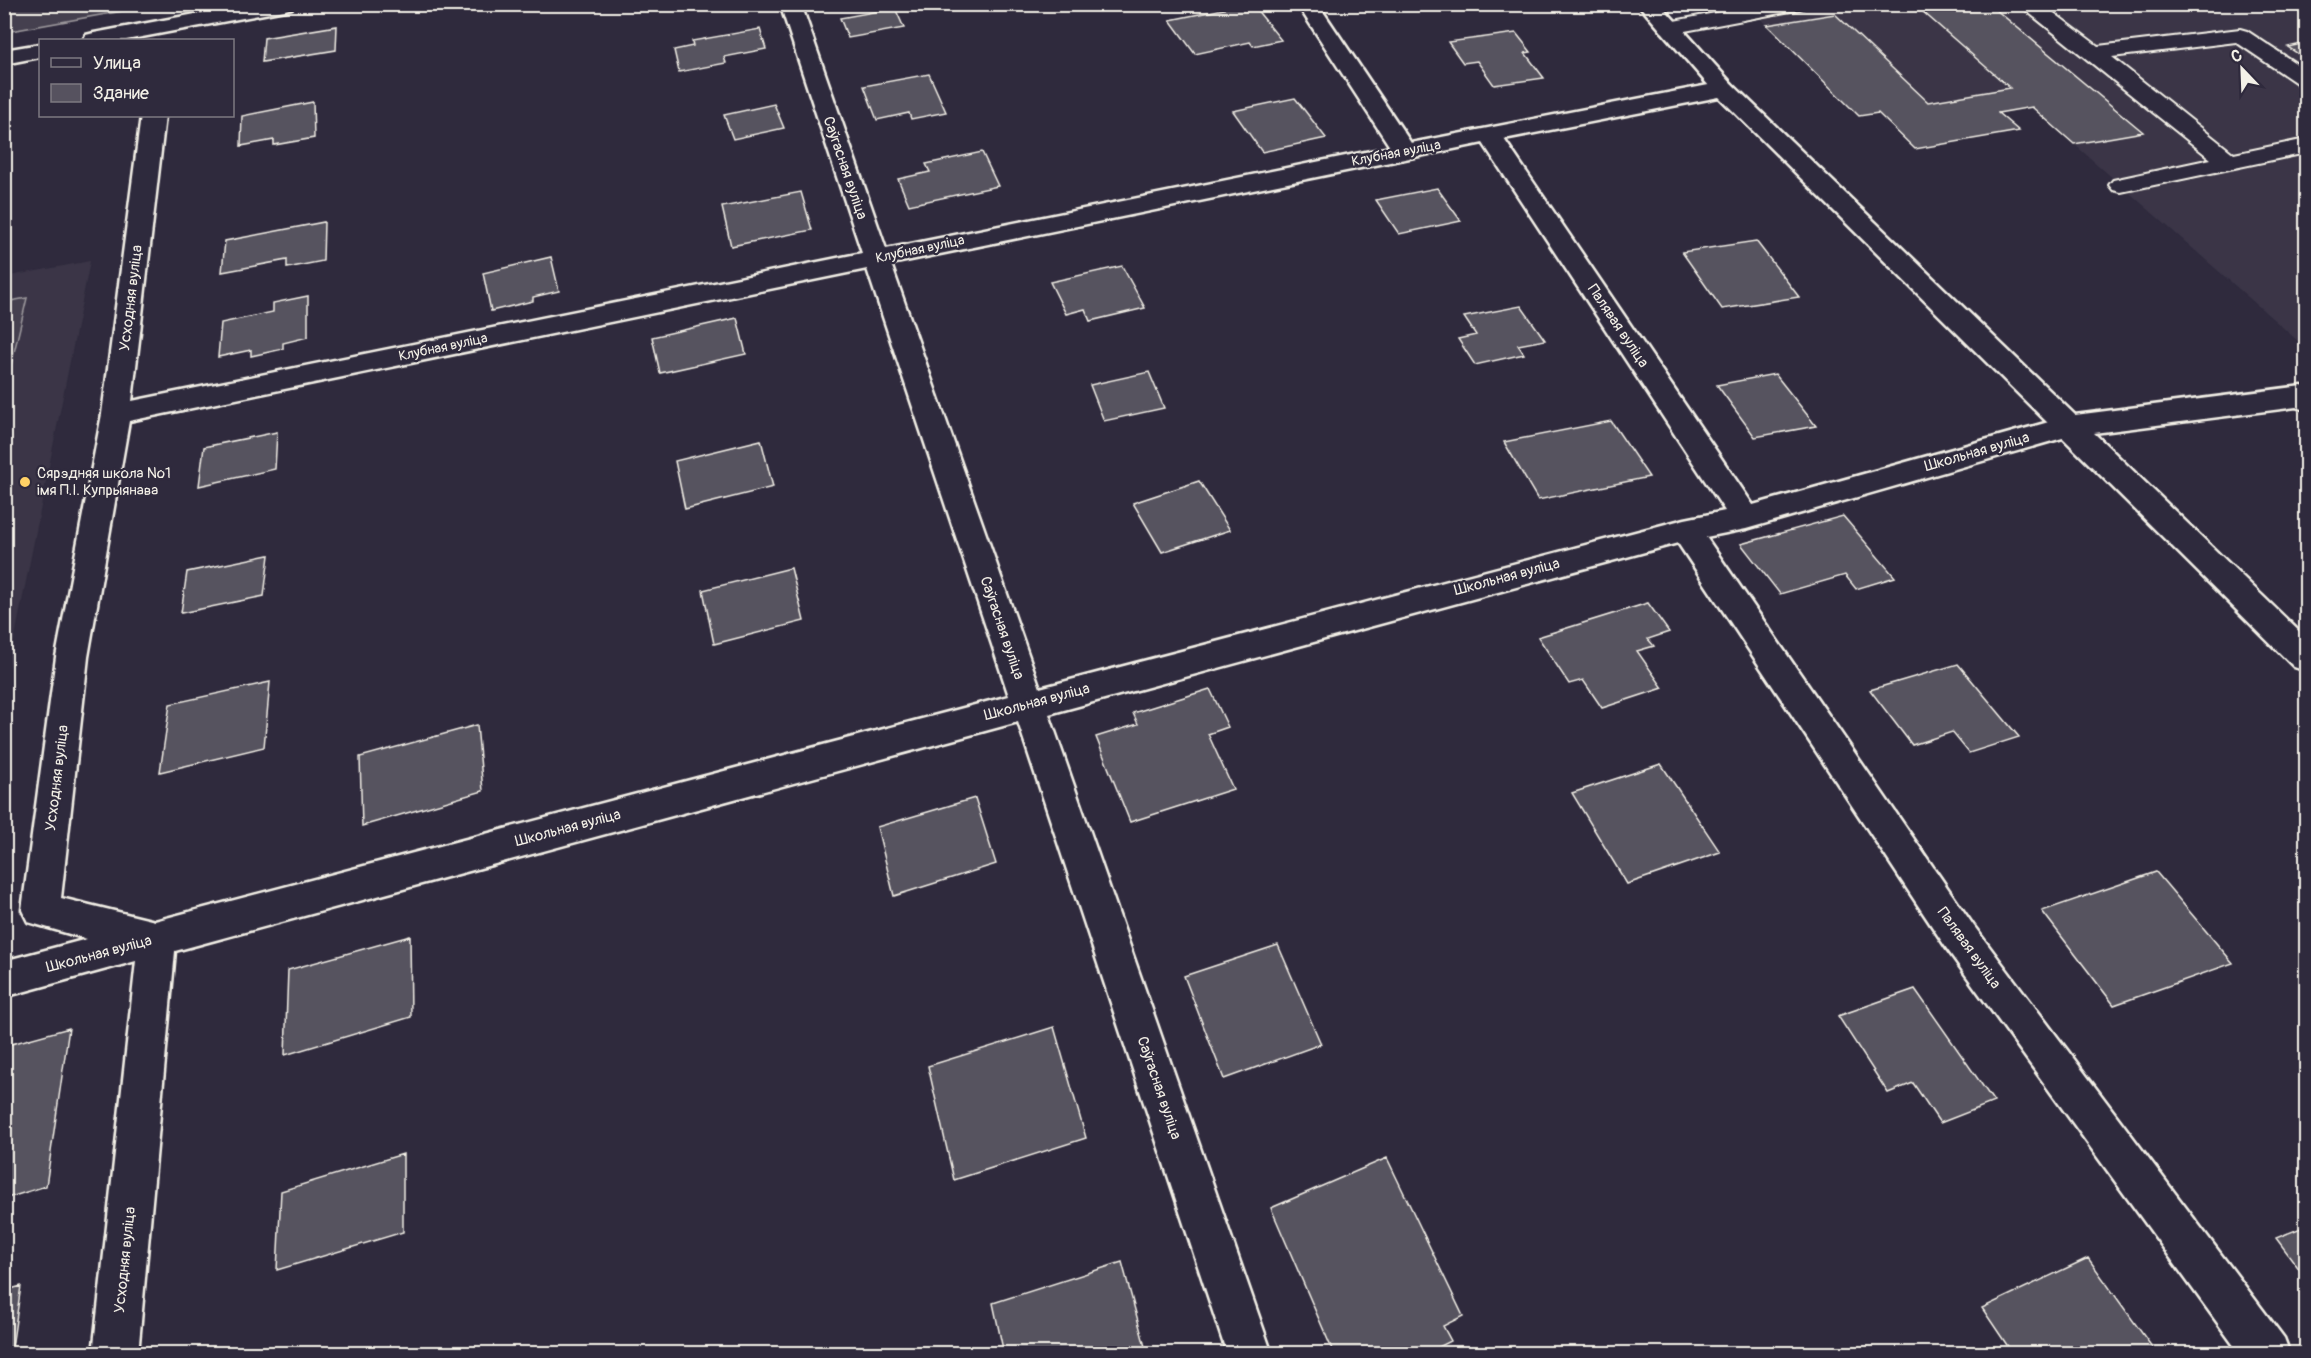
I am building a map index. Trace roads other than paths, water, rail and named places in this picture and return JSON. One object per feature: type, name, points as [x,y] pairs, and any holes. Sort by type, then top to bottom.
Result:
[{"type":"street","points":[[106,39],[163,34],[285,4]]},
{"type":"street","name":"Саўгасная вуліца","points":[[790,4],[1250,1353]]},
{"type":"street","points":[[1307,4],[1405,151]]},
{"type":"street","points":[[1648,4],[1724,89],[2307,658]]},
{"type":"street","points":[[4,57],[39,51]]},
{"type":"street","name":"Клубная вуліца","points":[[116,414],[875,258],[1724,89]]},
{"type":"street","name":"Усходняя вуліца","points":[[115,1353],[157,939],[41,910],[72,657],[116,414],[153,117]]},
{"type":"street","name":"Палявая вуліца","points":[[1489,134],[1746,518]]},
{"type":"street","name":"Школьная вуліца","points":[[4,978],[1685,530],[1746,518],[2070,426],[2305,397]]},
{"type":"street","name":"Палявая вуліца","points":[[1685,530],[1960,937],[2268,1353]]},
{"type":"lane","points":[[1669,28],[1796,4]]},
{"type":"lane","points":[[2028,4],[2094,53],[2229,162]]},
{"type":"lane","points":[[2094,53],[2240,35],[2307,79]]},
{"type":"lane","points":[[2121,185],[2307,146]]},
{"type":"place","name":"Сярэдняя школа №1 імя П.І. Купрыянава","points":[[25,482]]}]
